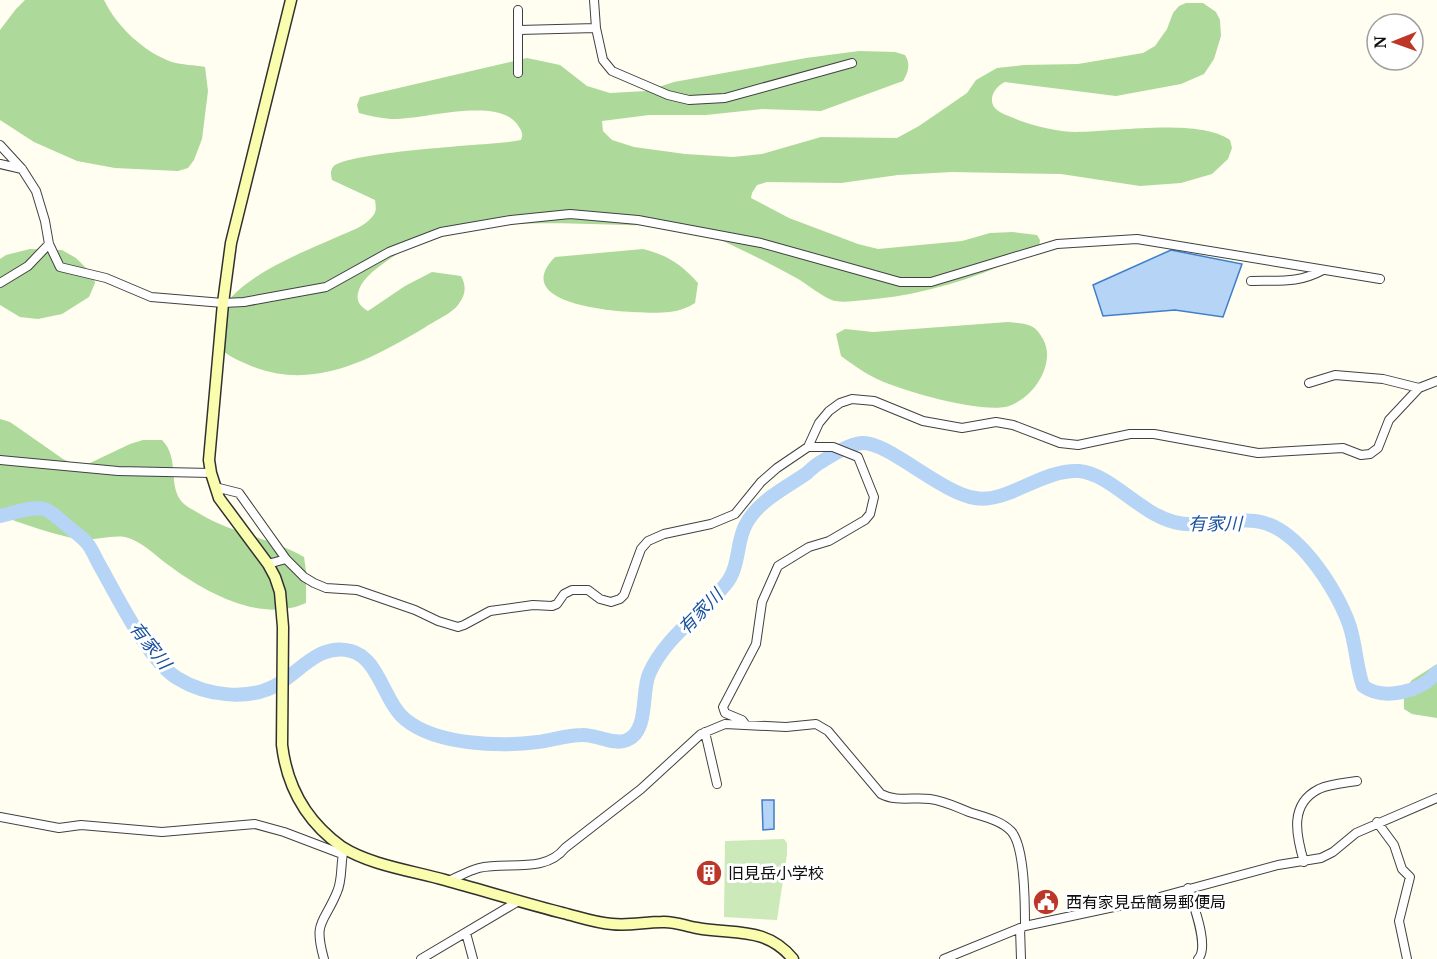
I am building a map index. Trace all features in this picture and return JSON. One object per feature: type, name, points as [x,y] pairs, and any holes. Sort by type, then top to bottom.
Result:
[{"type":"street","points":[[291,0],[231,243],[209,446],[211,473],[225,509],[268,564],[280,592],[284,627],[282,745],[284,762],[297,798],[316,824],[343,851]]},
{"type":"street","points":[[594,0],[596,28],[603,60],[612,71],[668,95],[689,100],[725,98],[852,63]]},
{"type":"street","points":[[518,10],[518,74]]},
{"type":"street","points":[[519,30],[596,28]]},
{"type":"street","points":[[0,145],[22,169],[36,191],[49,244],[60,267],[106,278],[151,297],[223,303],[244,302],[326,287],[388,252],[441,232],[511,220],[570,214],[638,220],[761,243],[900,282],[931,282],[1057,244],[1125,239],[1150,240],[1380,279]]},
{"type":"street","points":[[0,164],[22,169]]},
{"type":"street","points":[[0,284],[28,266],[49,244]]},
{"type":"street","points":[[1251,281],[1295,281],[1308,278],[1323,270]]},
{"type":"street","points":[[1309,383],[1335,375],[1383,379],[1419,388]]},
{"type":"street","points":[[215,486],[239,493],[286,559],[304,577],[314,583],[326,588],[357,591],[458,627],[490,611],[533,605],[552,606],[557,604],[564,594],[572,590],[588,590],[604,601],[616,602],[624,595],[641,549],[648,541],[664,534],[723,520],[735,514],[761,482],[808,447],[819,423],[829,411],[840,403],[852,399],[874,401],[923,421],[962,428],[996,422],[1013,425],[1060,443],[1078,445],[1130,434],[1154,434],[1258,453],[1342,448],[1361,455],[1370,454],[1378,448],[1389,420],[1419,388],[1437,381]]},
{"type":"street","points":[[746,724],[725,713],[723,707],[756,644],[762,602],[773,574],[778,566],[791,556],[829,541],[865,520],[870,514],[874,497],[862,462],[858,457],[840,449],[808,447]]},
{"type":"street","points":[[0,460],[118,471],[211,473]]},
{"type":"street","points":[[268,564],[286,559]]},
{"type":"street","points":[[448,881],[477,868],[537,864],[556,859],[565,849],[641,789],[705,732],[725,724],[786,727],[816,724],[823,726],[881,794],[892,799],[927,799],[946,802],[997,821],[1015,837],[1024,890],[1022,959]]},
{"type":"street","points":[[705,732],[717,784]]},
{"type":"street","points":[[1304,861],[1298,841],[1298,814],[1302,803],[1319,789],[1357,781]]},
{"type":"street","points":[[944,959],[1023,927],[1156,898],[1278,866],[1321,858],[1333,852],[1356,832],[1437,798]]},
{"type":"street","points":[[0,817],[59,828],[81,825],[162,832],[255,824],[517,902],[611,924],[674,922],[698,928],[754,934],[778,944],[793,959]]},
{"type":"street","points":[[1377,822],[1394,845],[1402,869],[1410,877],[1399,921],[1407,959]]},
{"type":"street","points":[[324,959],[318,928],[338,891],[343,851]]},
{"type":"street","points":[[1188,888],[1199,922],[1204,949],[1203,955],[1198,959]]},
{"type":"street","points":[[421,959],[517,902]]},
{"type":"street","points":[[466,933],[473,959]]},
{"type":"green space","points":[[25,0],[104,0],[124,29],[151,52],[172,62],[205,67],[208,91],[202,139],[194,160],[188,168],[178,171],[115,168],[77,161],[34,142],[0,120],[0,30]]},
{"type":"green space","points":[[1186,3],[1203,3],[1216,12],[1220,20],[1221,36],[1214,59],[1204,74],[1181,84],[1116,96],[1005,82],[994,92],[992,103],[999,111],[1018,120],[1062,131],[1177,128],[1216,133],[1230,140],[1232,148],[1228,159],[1212,174],[1181,183],[1140,186],[1061,174],[952,172],[898,175],[841,183],[767,182],[757,185],[752,193],[751,198],[789,218],[858,244],[878,249],[962,241],[990,233],[1013,232],[1037,235],[1040,240],[1039,248],[980,274],[918,292],[840,302],[827,298],[800,280],[705,232],[686,226],[565,223],[500,225],[468,229],[409,248],[368,276],[360,288],[358,299],[363,308],[368,311],[405,286],[432,272],[461,276],[465,289],[460,302],[449,313],[404,340],[362,361],[318,374],[295,375],[272,372],[249,365],[222,350],[216,343],[215,324],[224,306],[251,280],[286,260],[360,226],[374,215],[375,200],[332,180],[333,167],[362,157],[387,153],[509,142],[522,138],[522,132],[517,124],[507,116],[493,112],[458,111],[387,119],[359,113],[357,105],[360,97],[527,58],[560,65],[587,86],[610,93],[646,91],[674,82],[806,58],[859,51],[895,52],[905,55],[908,68],[903,81],[821,111],[762,109],[706,115],[649,115],[602,121],[603,131],[612,140],[634,147],[685,154],[733,157],[762,154],[821,137],[897,138],[919,126],[967,93],[976,80],[997,68],[1078,64],[1143,53],[1155,46],[1167,29],[1173,13],[1179,6]]},
{"type":"green space","points":[[30,249],[62,250],[76,258],[94,276],[95,283],[89,297],[62,314],[38,319],[20,317],[0,305],[0,259],[6,255]]},
{"type":"green space","points":[[643,249],[666,257],[692,276],[698,283],[695,303],[669,312],[608,310],[583,306],[561,298],[547,288],[544,275],[555,257]]},
{"type":"green space","points":[[1008,322],[1028,325],[1037,330],[1043,339],[1047,359],[1044,370],[1033,389],[1015,403],[992,408],[920,394],[875,378],[841,356],[836,334],[845,329],[873,332]]},
{"type":"green space","points":[[0,419],[10,422],[72,463],[88,464],[130,444],[143,440],[162,440],[171,456],[176,490],[184,504],[213,521],[279,545],[304,557],[306,603],[270,610],[233,602],[197,584],[142,544],[131,539],[119,537],[79,539],[0,516]]},
{"type":"green space","points":[[1437,664],[1437,718],[1412,714],[1404,709],[1404,690],[1412,680]]},
{"type":"green space","points":[[784,839],[787,843],[787,854],[777,920],[724,917],[725,841]]},
{"type":"water","points":[[1171,250],[1242,264],[1223,317],[1175,310],[1103,316],[1093,285]]},
{"type":"water","points":[[762,800],[774,800],[774,829],[763,830]]},
{"type":"waterway","name":"有家川","points":[[0,516],[28,509],[44,509],[82,538],[91,548],[144,643],[166,669],[189,684],[214,693],[242,695],[255,693],[280,683],[321,654],[340,649],[351,651],[368,662],[392,703],[406,720],[434,735],[469,742],[523,744],[582,735],[616,742],[627,740],[634,735],[642,720],[649,674],[674,637],[716,596],[730,578],[736,564],[742,533],[750,517],[764,502],[818,464],[835,453],[862,443],[885,450],[947,487],[975,498],[1000,496],[1052,475],[1079,471],[1102,479],[1149,511],[1174,522],[1194,524],[1245,520],[1270,525],[1299,546],[1312,560],[1335,593],[1349,624],[1363,686],[1381,693],[1402,692],[1422,685],[1437,672]]},
{"type":"place","name":"旧見岳小学校","points":[[709,873]]},
{"type":"place","name":"西有家見岳簡易郵便局","points":[[1046,902]]}]
